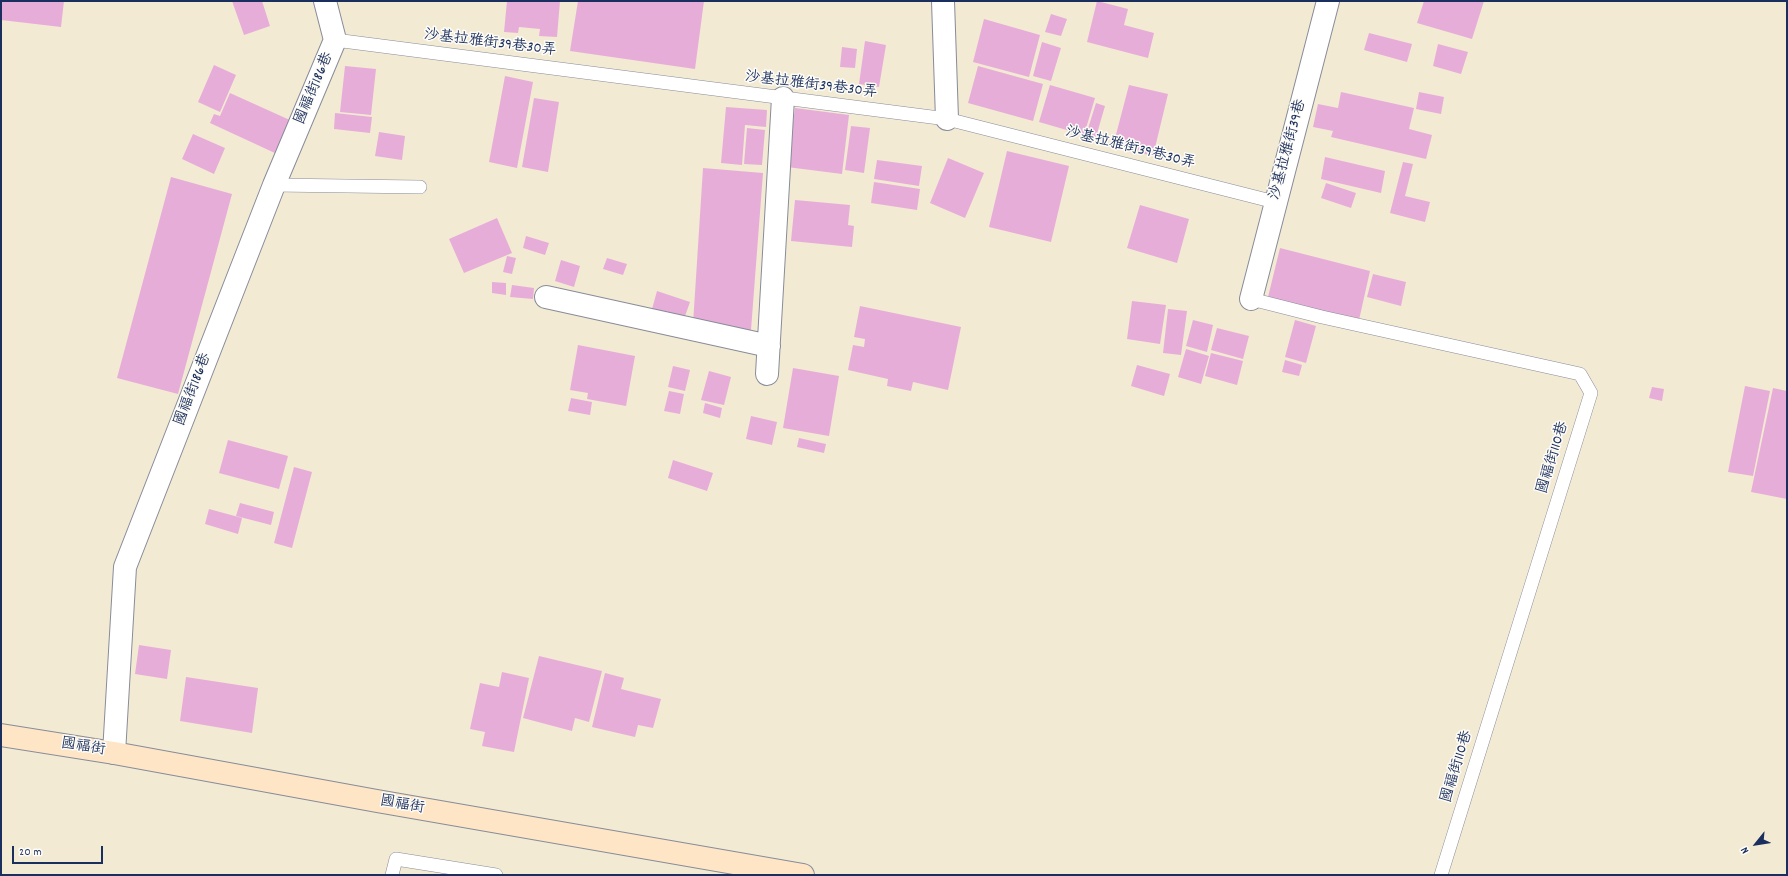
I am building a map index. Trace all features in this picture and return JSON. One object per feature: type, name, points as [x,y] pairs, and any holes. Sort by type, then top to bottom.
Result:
[{"type":"street","points":[[325,1],[335,40]]},
{"type":"street","points":[[943,1],[947,119]]},
{"type":"street","name":"沙基拉雅街39巷","points":[[1251,299],[1328,1]]},
{"type":"street","name":"國福街186巷","points":[[114,754],[125,567],[274,185],[335,40]]},
{"type":"street","points":[[767,374],[783,98]]},
{"type":"street","points":[[546,297],[769,346]]},
{"type":"street","name":"國福街","points":[[1,736],[114,754],[803,875]]},
{"type":"lane","name":"沙基拉雅街39巷30弄","points":[[335,40],[947,119],[1275,202]]},
{"type":"lane","points":[[274,185],[420,187]]},
{"type":"lane","name":"國福街110巷","points":[[1251,299],[1322,317],[1580,374],[1591,393],[1441,875]]},
{"type":"lane","points":[[392,875],[396,859],[496,875]]},
{"type":"building","points":[[1,1],[64,1],[61,27],[1,20]]},
{"type":"building","points":[[232,1],[262,1],[270,26],[244,35]]},
{"type":"building","points":[[507,1],[560,1],[557,37],[539,36],[540,29],[519,27],[518,33],[504,32]]},
{"type":"building","points":[[578,1],[704,1],[695,69],[570,51]]},
{"type":"building","points":[[1097,1],[1128,9],[1124,25],[1154,33],[1148,58],[1087,42]]},
{"type":"building","points":[[1424,1],[1484,1],[1472,39],[1417,23]]},
{"type":"building","points":[[1051,14],[1067,19],[1061,36],[1045,32]]},
{"type":"building","points":[[984,19],[1040,35],[1029,77],[973,62]]},
{"type":"building","points":[[1369,33],[1412,44],[1407,62],[1364,50]]},
{"type":"building","points":[[865,41],[886,45],[879,87],[859,84]]},
{"type":"building","points":[[1042,42],[1061,48],[1051,81],[1033,76]]},
{"type":"building","points":[[1438,44],[1468,52],[1461,74],[1433,66]]},
{"type":"building","points":[[842,47],[857,49],[855,68],[840,67]]},
{"type":"building","points":[[214,65],[236,75],[220,112],[198,102]]},
{"type":"building","points":[[345,66],[376,69],[371,115],[340,112]]},
{"type":"building","points":[[978,66],[1043,84],[1033,121],[968,103]]},
{"type":"building","points":[[505,76],[533,82],[517,168],[489,162]]},
{"type":"building","points":[[1050,85],[1095,98],[1084,135],[1039,122]]},
{"type":"building","points":[[1129,85],[1168,94],[1153,156],[1113,146]]},
{"type":"building","points":[[1341,92],[1414,108],[1409,129],[1432,135],[1426,159],[1331,137],[1333,131],[1313,127],[1318,104],[1338,108]]},
{"type":"building","points":[[1419,92],[1444,97],[1441,114],[1416,109]]},
{"type":"building","points":[[230,93],[292,121],[277,154],[210,123],[214,114],[220,116]]},
{"type":"building","points":[[534,98],[559,102],[548,172],[522,167]]},
{"type":"building","points":[[1096,103],[1105,106],[1096,137],[1086,135]]},
{"type":"building","points":[[726,107],[767,110],[766,127],[745,125],[742,165],[721,163]]},
{"type":"building","points":[[795,108],[849,115],[842,174],[787,167]]},
{"type":"building","points":[[335,113],[372,117],[370,133],[334,129]]},
{"type":"building","points":[[851,126],[870,128],[864,173],[845,170]]},
{"type":"building","points":[[747,128],[765,130],[762,165],[744,164]]},
{"type":"building","points":[[379,132],[405,136],[402,160],[375,156]]},
{"type":"building","points":[[193,134],[225,148],[214,174],[182,159]]},
{"type":"building","points":[[1007,151],[1069,166],[1051,242],[989,227]]},
{"type":"building","points":[[1325,157],[1385,171],[1381,193],[1321,179]]},
{"type":"building","points":[[948,158],[984,173],[965,218],[930,203]]},
{"type":"building","points":[[877,160],[922,166],[919,186],[874,179]]},
{"type":"building","points":[[1403,162],[1413,164],[1405,196],[1430,202],[1425,222],[1390,213]]},
{"type":"building","points":[[703,168],[763,173],[751,330],[693,324]]},
{"type":"building","points":[[171,177],[232,194],[178,394],[117,378]]},
{"type":"building","points":[[874,182],[920,189],[917,210],[871,203]]},
{"type":"building","points":[[1326,183],[1356,193],[1351,208],[1321,198]]},
{"type":"building","points":[[795,200],[850,205],[848,225],[854,226],[852,247],[791,241]]},
{"type":"building","points":[[1140,205],[1189,219],[1177,263],[1127,248]]},
{"type":"building","points":[[497,218],[512,253],[464,273],[449,239]]},
{"type":"building","points":[[526,236],[549,243],[545,255],[523,248]]},
{"type":"building","points":[[1280,248],[1370,271],[1359,320],[1268,297]]},
{"type":"building","points":[[507,256],[516,258],[512,274],[503,272]]},
{"type":"building","points":[[607,258],[627,264],[623,275],[603,269]]},
{"type":"building","points":[[561,260],[580,266],[574,287],[555,281]]},
{"type":"building","points":[[1373,274],[1406,282],[1401,306],[1367,297]]},
{"type":"building","points":[[492,282],[506,283],[506,295],[492,293]]},
{"type":"building","points":[[512,285],[534,288],[533,299],[510,297]]},
{"type":"building","points":[[657,291],[690,302],[684,319],[652,309]]},
{"type":"building","points":[[1132,301],[1166,305],[1160,344],[1127,339]]},
{"type":"building","points":[[860,306],[961,327],[948,390],[913,382],[911,391],[887,386],[888,379],[848,370],[853,345],[864,347],[865,339],[854,337]]},
{"type":"building","points":[[1168,309],[1187,311],[1181,355],[1163,353]]},
{"type":"building","points":[[1193,320],[1213,325],[1207,352],[1186,346]]},
{"type":"building","points":[[1295,320],[1316,326],[1306,363],[1285,357]]},
{"type":"building","points":[[1217,328],[1249,336],[1243,359],[1211,350]]},
{"type":"building","points":[[578,345],[635,356],[626,406],[587,399],[588,393],[570,390]]},
{"type":"building","points":[[1186,349],[1209,356],[1201,384],[1178,377]]},
{"type":"building","points":[[1211,353],[1243,361],[1237,385],[1205,376]]},
{"type":"building","points":[[1285,360],[1302,365],[1299,376],[1282,372]]},
{"type":"building","points":[[1137,365],[1170,374],[1164,396],[1131,386]]},
{"type":"building","points":[[673,366],[690,370],[685,391],[668,387]]},
{"type":"building","points":[[793,368],[839,376],[829,436],[783,428]]},
{"type":"building","points":[[709,371],[731,377],[724,405],[701,400]]},
{"type":"building","points":[[1745,386],[1770,391],[1753,476],[1728,472]]},
{"type":"building","points":[[1652,387],[1664,389],[1662,401],[1649,398]]},
{"type":"building","points":[[1773,388],[1787,391],[1787,499],[1751,492]]},
{"type":"building","points":[[669,391],[684,394],[680,414],[664,411]]},
{"type":"building","points":[[571,398],[592,402],[590,415],[568,411]]},
{"type":"building","points":[[705,403],[722,408],[720,418],[703,413]]},
{"type":"building","points":[[751,416],[777,422],[772,445],[746,439]]},
{"type":"building","points":[[799,438],[826,444],[824,453],[797,447]]},
{"type":"building","points":[[228,440],[288,456],[279,489],[219,473]]},
{"type":"building","points":[[673,460],[713,473],[707,491],[668,478]]},
{"type":"building","points":[[294,467],[312,472],[292,548],[274,543]]},
{"type":"building","points":[[240,503],[274,512],[271,525],[236,516]]},
{"type":"building","points":[[209,509],[242,518],[238,534],[205,524]]},
{"type":"building","points":[[139,645],[171,650],[167,679],[135,674]]},
{"type":"building","points":[[539,656],[602,671],[589,722],[575,718],[572,731],[523,718]]},
{"type":"building","points":[[502,672],[529,678],[514,752],[482,746],[485,732],[470,729],[480,683],[499,687]]},
{"type":"building","points":[[605,673],[624,678],[621,689],[661,699],[653,728],[638,725],[635,737],[592,727]]},
{"type":"building","points":[[186,677],[258,688],[252,733],[180,721]]}]
